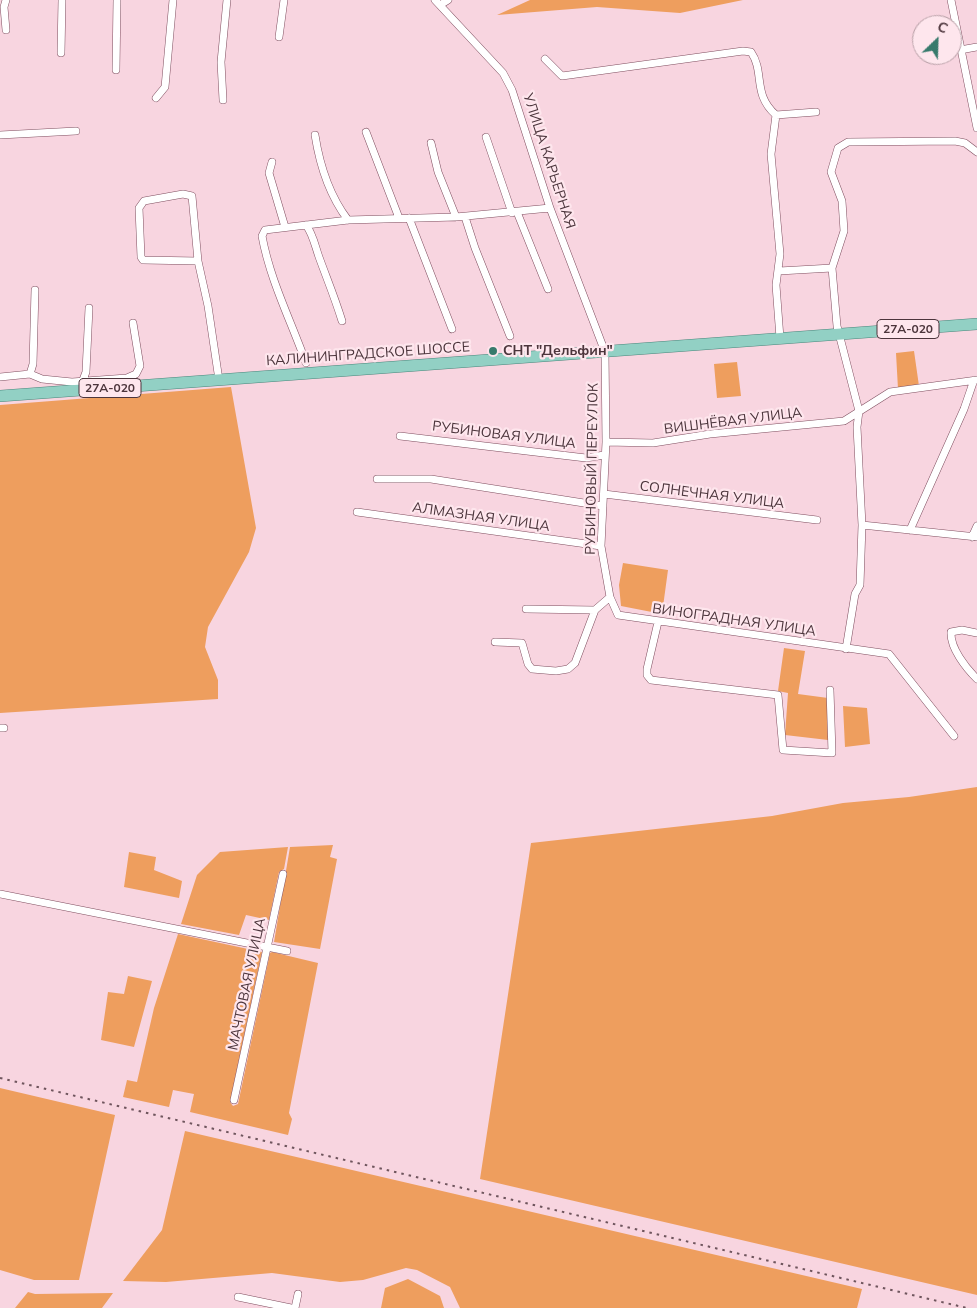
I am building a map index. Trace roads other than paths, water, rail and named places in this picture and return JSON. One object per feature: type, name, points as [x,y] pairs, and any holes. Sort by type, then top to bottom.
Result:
[{"type":"main road","name":"КАЛИНИНГРАДСКОЕ ШОССЕ","points":[[0,396],[977,324]]},
{"type":"street","points":[[6,0],[4,7],[6,30]]},
{"type":"street","points":[[61,53],[62,0]]},
{"type":"street","points":[[116,70],[117,0]]},
{"type":"street","points":[[156,98],[165,87],[173,0]]},
{"type":"street","points":[[223,100],[221,62],[227,0]]},
{"type":"street","points":[[279,37],[284,0]]},
{"type":"street","points":[[438,2],[448,0]]},
{"type":"street","points":[[951,0],[954,15]]},
{"type":"street","name":"УЛИЦА КАРЬЕРНАЯ","points":[[438,2],[503,73],[512,90],[550,208],[605,352]]},
{"type":"street","points":[[962,50],[977,47]]},
{"type":"street","points":[[545,59],[562,76],[742,51],[751,52],[755,58],[758,83],[766,107],[776,115],[816,112]]},
{"type":"street","points":[[962,59],[977,128]]},
{"type":"street","points":[[776,115],[771,154],[780,254],[776,285],[780,338]]},
{"type":"street","points":[[0,135],[76,131]]},
{"type":"street","points":[[366,132],[399,218]]},
{"type":"street","points":[[316,135],[323,172],[336,204],[348,220]]},
{"type":"street","points":[[486,137],[514,213],[548,289]]},
{"type":"street","points":[[846,649],[855,594],[860,578],[862,524],[857,427],[859,411],[839,334],[832,268],[844,230],[842,201],[831,172],[838,148],[848,142],[930,140],[965,144],[977,152]]},
{"type":"street","points":[[431,143],[438,172],[456,217]]},
{"type":"street","points":[[272,162],[269,173],[285,227]]},
{"type":"street","points":[[198,261],[143,260],[140,247],[140,204],[144,201],[183,194],[192,196],[198,261],[208,306],[219,380]]},
{"type":"street","points":[[306,363],[288,313],[267,264],[262,236],[265,230],[348,220],[456,217],[514,213],[550,208]]},
{"type":"street","points":[[465,216],[475,248],[510,336]]},
{"type":"street","points":[[408,218],[452,329]]},
{"type":"street","points":[[306,224],[312,233],[322,264],[331,282],[342,321]]},
{"type":"street","points":[[779,271],[832,268]]},
{"type":"street","points":[[30,374],[33,364],[35,290]]},
{"type":"street","points":[[82,380],[86,372],[89,308]]},
{"type":"street","points":[[0,377],[30,374],[58,382],[127,378],[136,374],[140,366],[133,322]]},
{"type":"street","name":"РУБИНОВЫЙ ПЕРЕУЛОК","points":[[605,352],[606,442],[601,546],[610,598],[618,615]]},
{"type":"street","points":[[910,530],[976,380]]},
{"type":"street","name":"ВИШНЁВАЯ УЛИЦА","points":[[606,442],[653,443],[710,434],[844,421],[852,418],[859,411],[890,392],[976,380]]},
{"type":"street","name":"РУБИНОВАЯ УЛИЦА","points":[[400,436],[586,458],[604,455]]},
{"type":"street","points":[[377,479],[431,479],[603,506]]},
{"type":"street","name":"СОЛНЕЧНАЯ УЛИЦА","points":[[604,494],[817,520]]},
{"type":"street","name":"АЛМАЗНАЯ УЛИЦА","points":[[357,512],[601,546]]},
{"type":"street","points":[[862,524],[974,537],[977,526]]},
{"type":"street","points":[[495,642],[522,643],[528,664],[532,669],[556,671],[568,669],[575,663],[595,610],[610,598]]},
{"type":"street","points":[[526,609],[595,610]]},
{"type":"street","name":"ВИНОГРАДНАЯ УЛИЦА","points":[[618,615],[889,654],[954,736]]},
{"type":"street","points":[[658,622],[647,669],[647,675],[651,680],[778,695],[783,750],[832,753],[830,690]]},
{"type":"street","points":[[977,633],[956,630],[951,632],[950,640],[968,670],[977,679]]},
{"type":"street","name":"МАЧТОВАЯ УЛИЦА","points":[[234,1100],[283,874]]},
{"type":"street","points":[[0,894],[287,951]]},
{"type":"street","points":[[238,1296],[293,1308],[298,1294]]},
{"type":"railway","points":[[0,1078],[967,1308]]},
{"type":"place","name":"СНТ \"Дельфин\"","points":[[493,351]]}]
